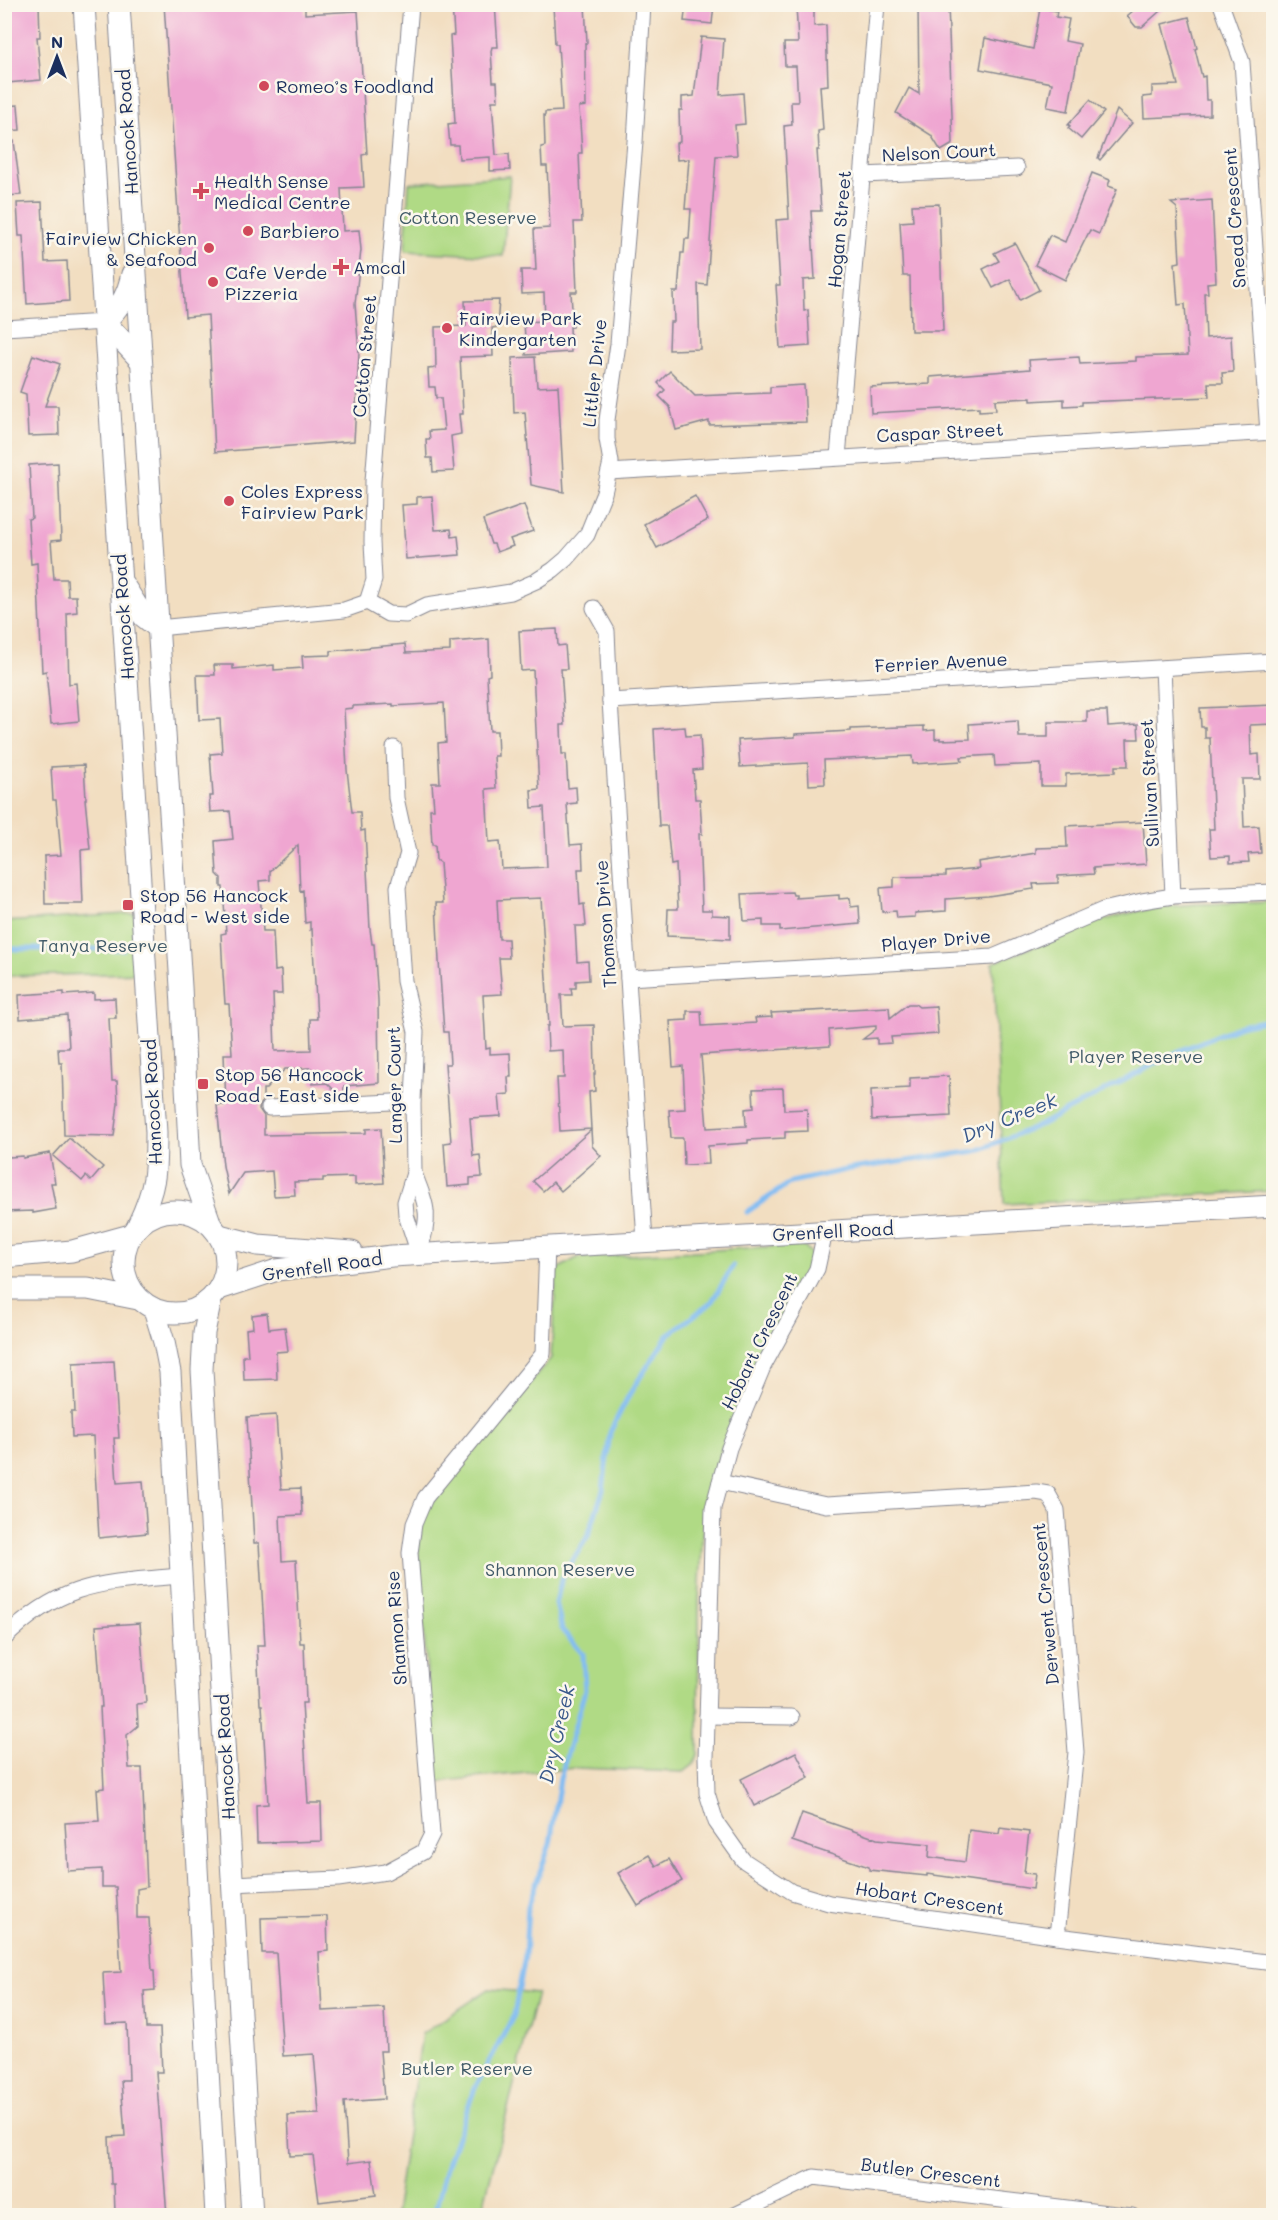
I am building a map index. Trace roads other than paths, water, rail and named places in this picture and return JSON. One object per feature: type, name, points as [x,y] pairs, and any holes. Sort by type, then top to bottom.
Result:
[{"type":"main road","name":"Hancock Road","points":[[84,4],[156,1132],[154,1187],[134,1230]]},
{"type":"main road","name":"Hancock Road","points":[[119,4],[190,1165],[215,1230]]},
{"type":"main road","points":[[135,258],[128,293],[105,322],[141,361]]},
{"type":"main road","points":[[121,581],[137,608],[158,628],[140,651],[129,698]]},
{"type":"main road","name":"Grenfell Road","points":[[215,1294],[277,1270],[392,1256],[1274,1206]]},
{"type":"main road","points":[[4,1257],[72,1251],[134,1230],[154,1214],[174,1210],[194,1214],[215,1230],[225,1248],[226,1262],[225,1276],[215,1294],[199,1308],[184,1313],[169,1313],[146,1304],[88,1289],[4,1289]]},
{"type":"main road","points":[[134,1230],[124,1251],[123,1268],[128,1285],[146,1304]]},
{"type":"main road","name":"Grenfell Road","points":[[215,1230],[258,1245],[392,1256]]},
{"type":"main road","name":"Hancock Road","points":[[215,1294],[203,1340],[202,1370],[252,2216]]},
{"type":"main road","name":"Hancock Road","points":[[146,1304],[164,1342],[171,1372],[180,1576],[216,2216]]},
{"type":"street","name":"Cotton Street","points":[[367,602],[375,580],[372,542],[374,481],[411,4]]},
{"type":"street","name":"Littler Drive","points":[[367,602],[388,614],[406,615],[427,605],[511,592],[536,581],[566,559],[587,535],[604,493],[611,462],[607,439],[607,420],[619,332],[635,142],[643,4]]},
{"type":"street","name":"Hogan Street","points":[[838,457],[877,4]]},
{"type":"street","name":"Snead Crescent","points":[[1221,4],[1242,62],[1271,433]]},
{"type":"street","name":"Nelson Court","points":[[863,175],[1017,168]]},
{"type":"street","points":[[4,328],[105,322]]},
{"type":"street","name":"Caspar Street","points":[[609,472],[1271,433]]},
{"type":"street","points":[[158,628],[344,610],[367,602]]},
{"type":"street","name":"Thomson Drive","points":[[594,608],[607,631],[645,1241]]},
{"type":"street","name":"Ferrier Avenue","points":[[610,701],[1274,662]]},
{"type":"street","name":"Sullivan Street","points":[[1163,668],[1173,896]]},
{"type":"street","name":"Langer Court","points":[[394,748],[396,798],[408,853],[398,887],[404,981],[416,1032],[413,1101],[414,1173],[405,1202],[406,1215],[419,1254]]},
{"type":"street","name":"Player Drive","points":[[628,978],[993,957],[1103,910],[1173,896],[1274,892]]},
{"type":"street","points":[[269,1108],[413,1101]]},
{"type":"street","name":"Langer Court","points":[[414,1173],[428,1214],[419,1254]]},
{"type":"street","name":"Hobart Crescent","points":[[825,1232],[817,1269],[763,1367],[729,1448],[713,1508],[707,1793],[716,1822],[743,1860],[792,1892],[829,1903],[1057,1936],[1274,1963]]},
{"type":"street","name":"Shannon Rise","points":[[232,1884],[338,1879],[387,1872],[423,1852],[432,1834],[410,1553],[414,1524],[424,1498],[543,1354],[547,1247]]},
{"type":"street","name":"Derwent Crescent","points":[[720,1482],[826,1505],[1036,1492],[1048,1494],[1057,1510],[1076,1752],[1057,1936]]},
{"type":"street","points":[[4,1640],[19,1624],[44,1605],[66,1594],[118,1581],[180,1576]]},
{"type":"street","points":[[707,1716],[792,1717]]},
{"type":"street","name":"Butler Crescent","points":[[733,2216],[814,2177],[1132,2216]]},
{"type":"waterway","points":[[4,949],[123,949]]},
{"type":"waterway","name":"Dry Creek","points":[[747,1212],[791,1182],[850,1169],[976,1151],[1042,1124],[1179,1051],[1240,1026],[1274,1019]]},
{"type":"waterway","name":"Dry Creek","points":[[434,2216],[446,2167],[475,2088],[514,2015],[525,1956],[528,1906],[550,1844],[560,1779],[585,1690],[583,1654],[562,1630],[556,1603],[562,1577],[588,1536],[603,1490],[610,1432],[630,1393],[668,1335],[711,1303],[733,1266]]},
{"type":"place","name":"Romeo’s Foodland","points":[[264,86]]},
{"type":"place","name":"Health Sense Medical Centre","points":[[201,191]]},
{"type":"place","name":"Barbiero","points":[[248,231]]},
{"type":"place","name":"Fairview Chicken & Seafood","points":[[209,248]]},
{"type":"place","name":"Amcal","points":[[341,267]]},
{"type":"place","name":"Cafe Verde Pizzeria","points":[[213,282]]},
{"type":"place","name":"Fairview Park Kindergarten","points":[[447,328]]},
{"type":"place","name":"Coles Express Fairview Park","points":[[229,501]]},
{"type":"place","name":"Stop 56 Hancock Road - West side","points":[[128,905]]},
{"type":"place","name":"Stop 56 Hancock Road - East side","points":[[203,1084]]},
{"type":"park label","name":"Cotton Reserve","points":[[468,217]]},
{"type":"park label","name":"Tanya Reserve","points":[[103,945]]},
{"type":"park label","name":"Player Reserve","points":[[1136,1056]]},
{"type":"park label","name":"Shannon Reserve","points":[[560,1569]]},
{"type":"park label","name":"Butler Reserve","points":[[467,2068]]}]
